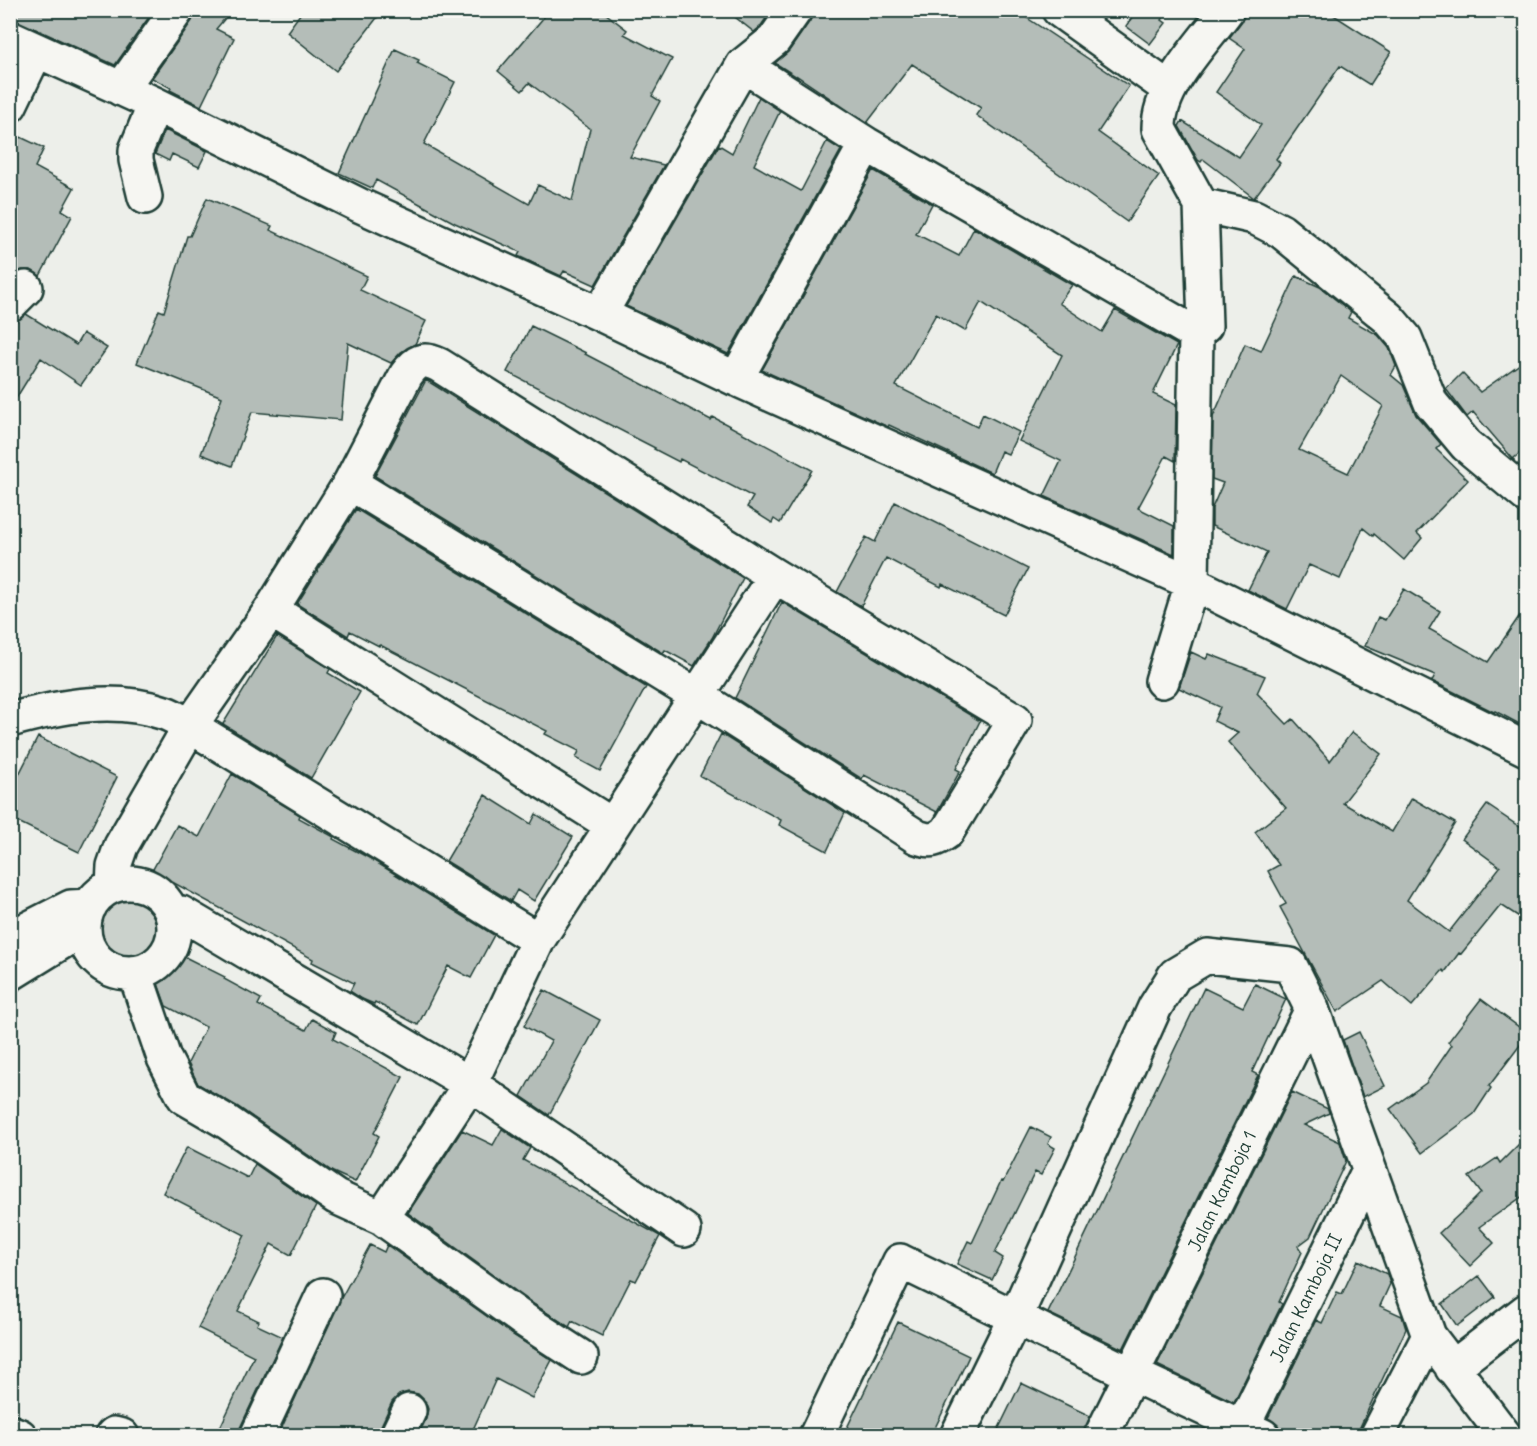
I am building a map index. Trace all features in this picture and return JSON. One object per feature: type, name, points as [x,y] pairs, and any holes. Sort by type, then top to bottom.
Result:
[{"type":"street","points":[[121,89],[177,10]]},
{"type":"street","points":[[600,314],[743,65],[774,40],[795,10]]},
{"type":"street","points":[[1059,10],[1168,88]]},
{"type":"street","points":[[1162,681],[1192,583],[1196,334],[1205,326],[1201,206],[1159,129],[1161,111],[1168,88],[1227,10]]},
{"type":"street","points":[[10,105],[23,44],[155,104],[359,205],[600,314],[736,379],[1192,583],[1527,749]]},
{"type":"street","points":[[743,65],[866,144],[1196,334]]},
{"type":"street","points":[[145,197],[136,160],[136,150],[155,104]]},
{"type":"street","points":[[736,379],[866,144]]},
{"type":"street","points":[[1201,206],[1254,217],[1281,231],[1388,318],[1405,338],[1431,403],[1466,445],[1527,495]]},
{"type":"street","points":[[10,974],[65,940],[96,908],[126,883],[140,884],[153,890],[171,911],[173,937],[168,950],[148,969],[135,973],[121,972],[107,967],[96,959],[88,946],[96,908],[121,846],[190,726],[272,610],[350,483],[406,375],[413,365],[421,360],[430,361],[775,576],[1015,720],[947,832],[934,841],[918,837],[698,696],[350,483]]},
{"type":"street","points":[[382,1218],[470,1084],[538,940],[775,576]]},
{"type":"street","points":[[272,610],[612,825]]},
{"type":"street","points":[[10,720],[48,710],[109,705],[133,706],[165,714],[190,726],[538,940]]},
{"type":"street","points":[[10,938],[71,907],[96,908]]},
{"type":"street","points":[[171,911],[181,913],[470,1084],[684,1230]]},
{"type":"street","points":[[957,1436],[1015,1318],[1155,1006],[1175,975],[1207,956],[1290,965],[1312,1009],[1429,1336],[1505,1436]]},
{"type":"street","points":[[135,973],[164,1058],[184,1097],[227,1122],[336,1197],[382,1218],[524,1320],[581,1357]]},
{"type":"street","name":"Jalan Kamboja 1","points":[[1101,1436],[1312,1009]]},
{"type":"street","name":"Jalan Kamboja II","points":[[1248,1432],[1369,1170]]},
{"type":"street","points":[[816,1436],[900,1261],[1248,1432]]},
{"type":"street","points":[[257,1436],[323,1295]]},
{"type":"street","points":[[1452,1368],[1527,1311]]},
{"type":"street","points":[[1377,1436],[1429,1336]]},
{"type":"street","points":[[10,1432],[20,1436]]},
{"type":"street","points":[[112,1436],[114,1434],[122,1436]]},
{"type":"shaded area","points":[[127,883],[146,887],[156,893],[164,903],[173,926],[168,949],[161,958],[141,970],[118,971],[101,963],[88,946],[11,974],[11,938]]},
{"type":"building","points":[[10,10],[154,10],[115,65],[18,21],[10,20]]},
{"type":"building","points":[[196,10],[232,10],[216,29],[234,38],[201,106],[152,78],[192,21]]},
{"type":"building","points":[[303,10],[383,10],[336,71],[287,32]]},
{"type":"building","points":[[550,10],[601,10],[627,30],[624,34],[672,59],[652,96],[660,101],[630,157],[664,165],[595,285],[564,271],[561,276],[518,256],[520,252],[455,223],[376,180],[372,188],[339,173],[395,49],[419,60],[417,63],[455,82],[424,144],[529,204],[538,185],[572,201],[590,129],[529,83],[522,91],[498,71]]},
{"type":"building","points":[[726,10],[772,10],[754,32]]},
{"type":"building","points":[[814,10],[1015,10],[1129,86],[1098,132],[1159,176],[1127,222],[976,115],[981,108],[912,64],[867,123],[775,63],[789,51],[810,21]]},
{"type":"building","points":[[1137,10],[1168,10],[1162,20],[1166,23],[1150,44],[1126,26]]},
{"type":"building","points":[[1245,10],[1326,10],[1391,52],[1370,85],[1340,66],[1276,159],[1280,163],[1254,198],[1203,159],[1201,162],[1198,160],[1179,126],[1182,121],[1239,157],[1261,125],[1216,92],[1245,49],[1229,38],[1242,21]]},
{"type":"building","points":[[759,97],[780,111],[754,165],[801,191],[827,141],[841,150],[728,354],[626,306],[719,145],[732,153]]},
{"type":"building","points":[[165,130],[207,151],[199,167],[172,154],[169,161],[155,154]]},
{"type":"building","points":[[16,135],[44,148],[35,167],[74,188],[62,210],[72,216],[40,276],[31,270],[22,270],[10,277],[10,149]]},
{"type":"building","points":[[873,170],[932,204],[916,234],[959,256],[974,228],[1072,285],[1059,303],[1102,332],[1115,310],[1177,345],[1153,394],[1176,405],[1175,461],[1166,456],[1138,508],[1174,526],[1174,554],[1044,496],[1061,461],[1019,441],[1062,355],[981,302],[965,331],[936,314],[896,386],[977,427],[983,414],[1019,432],[1008,454],[1001,451],[992,473],[762,370]]},
{"type":"building","points":[[207,198],[272,226],[270,230],[367,276],[360,290],[426,321],[415,344],[401,352],[391,363],[348,343],[341,420],[252,412],[232,466],[201,454],[222,397],[137,363],[159,310],[164,312],[187,236],[190,236]]},
{"type":"building","points":[[1296,276],[1320,287],[1351,312],[1348,318],[1378,335],[1389,348],[1396,366],[1391,375],[1403,385],[1416,415],[1441,444],[1436,449],[1468,480],[1417,533],[1422,538],[1404,560],[1374,534],[1373,536],[1363,528],[1340,579],[1309,565],[1287,609],[1248,590],[1267,552],[1212,526],[1212,508],[1223,483],[1212,479],[1213,417],[1245,344],[1261,351]],"holes":[[[1341,376],[1383,406],[1348,473],[1299,450]]]},
{"type":"building","points":[[26,314],[76,345],[83,333],[107,348],[81,385],[41,358],[10,408],[10,322],[15,322]]},
{"type":"building","points":[[531,326],[711,420],[713,417],[812,470],[780,523],[774,519],[772,523],[747,507],[753,497],[680,459],[679,462],[507,372]]},
{"type":"building","points":[[1527,359],[1527,447],[1514,460],[1473,412],[1467,417],[1446,389],[1462,373],[1480,392]]},
{"type":"building","points":[[426,380],[743,578],[712,638],[694,666],[665,650],[663,653],[375,476]]},
{"type":"building","points":[[895,502],[1028,569],[1004,615],[942,584],[941,587],[886,558],[861,606],[837,592],[866,537],[875,542]]},
{"type":"building","points":[[356,509],[646,687],[600,771],[576,758],[579,751],[545,734],[547,731],[380,645],[350,631],[348,636],[297,604]]},
{"type":"building","points":[[1404,589],[1440,611],[1429,629],[1488,662],[1527,605],[1527,728],[1432,681],[1435,675],[1365,646],[1378,617],[1385,620]]},
{"type":"building","points":[[782,602],[980,721],[956,769],[960,771],[937,812],[864,775],[862,779],[735,698]]},
{"type":"building","points":[[277,636],[330,669],[328,673],[360,692],[311,778],[223,724]]},
{"type":"building","points":[[1191,652],[1206,659],[1209,654],[1265,676],[1257,693],[1287,724],[1293,719],[1330,761],[1352,732],[1381,754],[1343,803],[1392,832],[1412,798],[1455,823],[1407,900],[1449,932],[1500,867],[1462,839],[1487,805],[1527,832],[1527,922],[1501,905],[1461,954],[1459,953],[1445,972],[1443,970],[1412,1006],[1383,981],[1337,1012],[1280,907],[1286,904],[1268,871],[1279,865],[1255,832],[1286,808],[1228,742],[1238,733],[1214,721],[1220,707],[1179,688]]},
{"type":"building","points":[[721,734],[845,813],[827,851],[779,825],[781,820],[700,776]]},
{"type":"building","points":[[38,737],[117,777],[79,852],[10,818],[10,792]]},
{"type":"building","points":[[232,774],[300,815],[299,818],[334,837],[333,839],[371,859],[494,935],[471,978],[448,966],[418,1025],[375,1002],[374,1004],[362,999],[350,991],[354,983],[312,962],[313,959],[152,871],[177,825],[199,837]]},
{"type":"building","points":[[485,795],[531,824],[536,814],[573,837],[534,901],[517,890],[511,901],[446,861]]},
{"type":"building","points":[[173,951],[225,977],[224,979],[261,999],[258,1005],[306,1030],[312,1019],[336,1032],[333,1039],[403,1077],[374,1133],[379,1136],[355,1182],[333,1172],[238,1107],[198,1084],[188,1063],[206,1027],[166,1006],[157,981]]},
{"type":"building","points":[[1255,984],[1286,999],[1252,1072],[1258,1075],[1123,1349],[1048,1313],[1204,988],[1243,1007]]},
{"type":"building","points":[[544,990],[600,1020],[549,1115],[521,1096],[551,1041],[524,1026]]},
{"type":"building","points":[[1481,999],[1527,1033],[1527,1036],[1489,1086],[1491,1088],[1474,1114],[1422,1153],[1390,1109],[1426,1083],[1452,1045],[1448,1042]]},
{"type":"building","points":[[1359,1032],[1385,1086],[1363,1097],[1343,1040]]},
{"type":"building","points":[[1292,1092],[1328,1109],[1329,1113],[1304,1125],[1340,1142],[1346,1161],[1310,1237],[1298,1246],[1302,1252],[1279,1302],[1282,1304],[1234,1402],[1157,1365]]},
{"type":"building","points":[[1031,1127],[1051,1137],[1048,1144],[1055,1148],[1041,1175],[1035,1172],[995,1253],[1003,1258],[992,1280],[957,1264],[968,1241],[972,1243],[1001,1181],[1003,1182]]},
{"type":"building","points":[[502,1129],[530,1148],[523,1160],[660,1236],[636,1281],[631,1279],[602,1336],[572,1321],[569,1327],[408,1213],[462,1130],[493,1145]]},
{"type":"building","points":[[1527,1136],[1527,1193],[1479,1227],[1494,1243],[1470,1266],[1439,1233],[1481,1193],[1469,1177],[1497,1158],[1500,1163]]},
{"type":"building","points":[[187,1147],[248,1178],[255,1164],[316,1206],[291,1255],[271,1244],[238,1311],[259,1321],[257,1325],[283,1337],[240,1428],[239,1436],[216,1436],[254,1356],[198,1328],[245,1235],[163,1193]]},
{"type":"building","points":[[370,1245],[384,1252],[387,1245],[552,1360],[532,1398],[496,1379],[470,1436],[418,1436],[428,1409],[425,1401],[418,1394],[408,1392],[399,1395],[392,1402],[380,1428],[379,1436],[278,1436],[340,1300]]},
{"type":"building","points":[[1358,1260],[1387,1274],[1390,1284],[1380,1306],[1402,1316],[1406,1329],[1360,1427],[1358,1436],[1286,1436],[1281,1433],[1278,1425],[1268,1418],[1316,1320],[1322,1323],[1337,1292],[1342,1294]]},
{"type":"building","points":[[1479,1276],[1495,1297],[1457,1326],[1442,1304]]},
{"type":"building","points":[[898,1322],[969,1356],[949,1399],[931,1436],[843,1436]]},
{"type":"building","points":[[1021,1383],[1090,1416],[1083,1436],[995,1436]]}]
